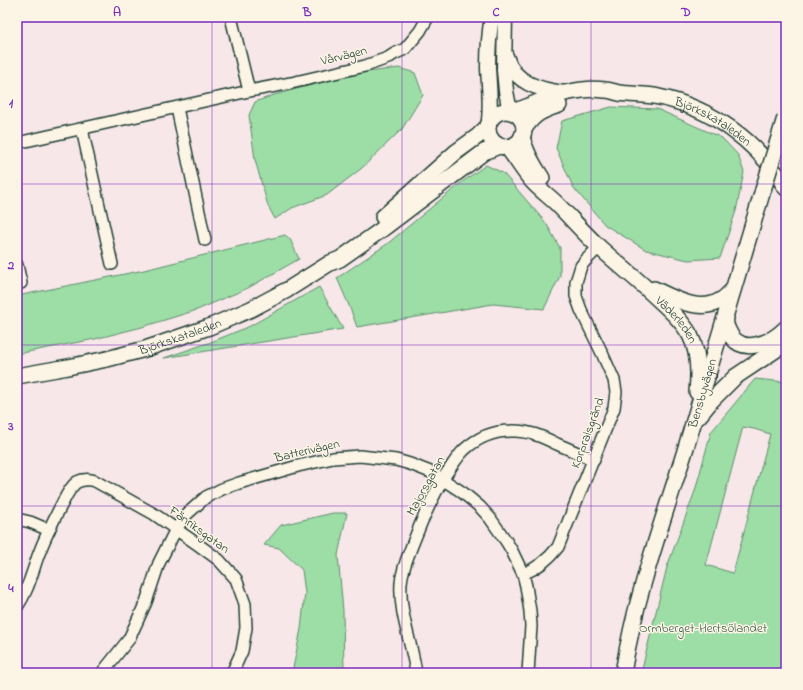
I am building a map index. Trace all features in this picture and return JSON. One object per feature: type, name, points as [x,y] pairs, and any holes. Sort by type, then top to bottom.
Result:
[{"type":"main road","name":"Björkskataleden","points":[[511,112],[523,109],[547,98],[564,93],[585,90],[600,89],[619,93],[666,98],[699,110],[735,132],[760,154],[779,176],[786,188]]},
{"type":"main road","name":"Björkskataleden","points":[[523,133],[535,116],[550,108],[580,100],[619,93]]},
{"type":"main road","points":[[506,111],[511,112],[516,114],[521,119],[523,124],[523,133],[520,140],[515,145],[503,146],[494,143],[488,133],[489,124],[495,114],[506,111]]},
{"type":"main road","name":"Bensbyvägen","points":[[623,673],[628,643],[646,576],[786,117]]},
{"type":"main road","name":"Björkskataleden","points":[[330,263],[337,254],[361,237],[456,152],[478,136],[489,124]]},
{"type":"main road","name":"Väderleden","points":[[523,133],[525,146],[531,161],[556,203]]},
{"type":"main road","name":"Björkskataleden","points":[[17,376],[61,369],[145,349],[201,330],[251,309],[287,290],[330,263],[340,259],[484,152],[491,148],[503,146]]},
{"type":"main road","name":"Väderleden","points":[[503,146],[538,188],[556,203],[599,247],[643,284],[675,315],[687,331],[695,347],[698,375],[697,396],[690,434]]},
{"type":"main road","name":"Väderleden","points":[[643,284],[692,305],[712,304],[721,300],[733,290]]},
{"type":"main road","points":[[726,316],[726,325],[731,337],[747,346],[767,342],[776,337],[786,328]]},
{"type":"main road","points":[[690,434],[700,414],[726,385],[741,372],[786,344]]},
{"type":"street","points":[[231,17],[249,91]]},
{"type":"street","name":"Vårvägen","points":[[17,143],[365,66],[388,58],[405,49],[420,31],[428,17]]},
{"type":"street","points":[[489,124],[490,110],[488,67],[490,24],[492,17]]},
{"type":"street","points":[[505,17],[504,70],[506,91],[511,112]]},
{"type":"street","points":[[504,48],[508,63],[518,77],[538,88],[564,93]]},
{"type":"street","points":[[177,108],[205,240]]},
{"type":"street","points":[[82,129],[112,264]]},
{"type":"street","name":"Korpralsgränd","points":[[523,574],[543,564],[552,556],[558,547],[614,408],[616,387],[611,372],[581,310],[576,296],[575,287],[581,266],[599,247]]},
{"type":"street","points":[[17,265],[21,283]]},
{"type":"street","name":"Majorsgatan","points":[[416,673],[403,615],[401,592],[402,576],[407,558],[423,516],[443,479],[458,457],[469,446],[484,437],[511,431],[528,432],[594,460]]},
{"type":"street","name":"Batterivägen","points":[[102,673],[129,639],[146,602],[159,563],[176,529],[194,507],[206,497],[222,489],[257,477],[313,462],[333,458],[360,456],[388,459],[424,469],[443,479],[462,492],[480,507],[490,518],[506,540],[523,574],[529,598],[531,626],[528,673]]},
{"type":"street","name":"Fänriksgatan","points":[[49,530],[65,499],[75,484],[83,480],[90,480],[95,481],[154,514],[219,560],[236,580],[245,604],[246,628],[242,651],[232,673]]},
{"type":"street","points":[[17,519],[30,522],[49,530],[26,593],[17,607]]},
{"type":"green space","points":[[399,68],[415,73],[423,95],[402,129],[362,168],[327,195],[292,208],[275,219],[268,206],[255,160],[249,115],[255,102],[274,95],[352,74]]},
{"type":"green space","points":[[611,107],[657,109],[722,138],[738,155],[744,172],[736,211],[720,258],[688,260],[646,250],[605,225],[573,187],[556,148],[562,121]]},
{"type":"green space","points":[[486,165],[503,173],[546,223],[560,248],[560,276],[544,309],[493,304],[357,327],[337,278],[387,244],[462,182]]},
{"type":"green space","points":[[285,235],[290,239],[299,259],[248,288],[197,310],[142,327],[95,339],[17,354],[17,296],[144,270]]},
{"type":"green space","points":[[319,287],[343,329],[164,358],[211,342],[250,326]]},
{"type":"green space","name":"Ormberget-Hertsölandet","points":[[755,379],[786,382],[786,673],[641,673],[667,567],[695,491],[711,432]],"holes":[[[743,427],[770,434],[733,573],[706,565]]]},
{"type":"green space","points":[[333,513],[347,513],[338,555],[343,611],[344,673],[292,673],[301,629],[305,593],[302,570],[279,548],[264,545],[281,525]]}]
